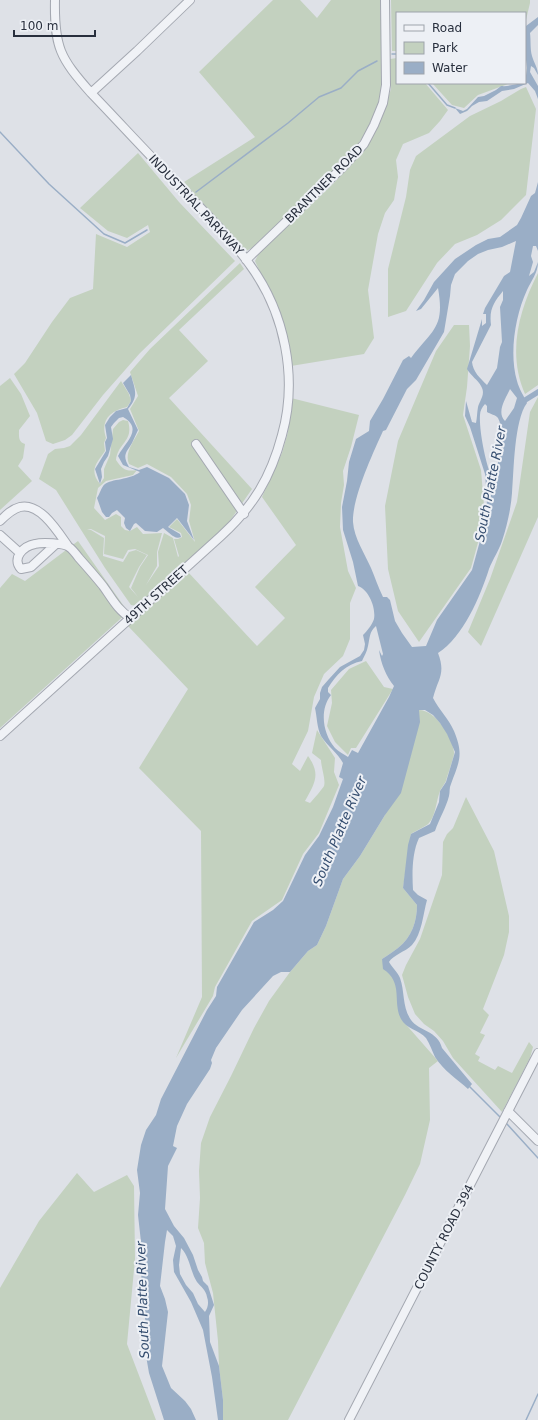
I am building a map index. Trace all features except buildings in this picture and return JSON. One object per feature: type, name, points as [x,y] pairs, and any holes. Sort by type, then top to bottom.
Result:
[{"type":"street","name":"INDUSTRIAL PARKWAY","points":[[55,0],[56,28],[60,50],[72,71],[91,93],[211,219],[256,273],[269,296],[280,325],[288,369],[288,410],[283,434]]},
{"type":"street","points":[[91,93],[190,0]]},
{"type":"street","name":"BRANTNER ROAD","points":[[246,260],[343,168],[364,144],[383,103],[386,85],[385,0]]},
{"type":"street","name":"49TH STREET","points":[[0,736],[222,536],[244,514],[258,496],[266,480],[280,446],[283,434]]},
{"type":"street","points":[[196,444],[244,514]]},
{"type":"street","points":[[0,521],[13,510],[20,507],[31,507],[38,510],[55,528],[114,603],[130,618]]},
{"type":"street","points":[[0,534],[20,553]]},
{"type":"street","points":[[56,544],[31,567],[21,569],[17,564],[17,559],[20,553],[30,545],[37,543],[56,544],[68,546]]},
{"type":"street","name":"COUNTY ROAD 394","points":[[349,1420],[538,1053]]},
{"type":"street","points":[[508,1111],[538,1141]]},
{"type":"green space","points":[[273,0],[300,0],[317,18],[331,0],[380,0],[382,79],[378,104],[370,125],[348,157],[252,248],[246,251],[240,247],[184,182],[255,137],[199,72]]},
{"type":"green space","points":[[391,0],[530,0],[526,20],[526,12],[396,12],[396,51],[392,51]]},
{"type":"green space","points":[[396,58],[396,84],[426,84],[448,110],[429,133],[403,144],[396,160],[398,177],[394,200],[385,213],[378,234],[368,290],[374,338],[364,354],[291,366],[282,320],[255,261],[259,253],[334,183],[368,145],[379,124],[391,89],[390,59]]},
{"type":"green space","points":[[433,84],[508,84],[478,95],[464,108],[452,105]]},
{"type":"green space","points":[[526,87],[536,109],[526,195],[501,220],[477,235],[455,244],[437,263],[406,311],[388,317],[388,269],[406,197],[410,170],[416,156],[470,116]]},
{"type":"green space","points":[[138,153],[179,202],[235,261],[140,353],[103,395],[72,435],[65,440],[53,444],[46,441],[37,413],[14,374],[25,363],[70,298],[93,289],[96,234],[127,247],[150,232],[148,225],[127,238],[108,231],[80,208]]},
{"type":"green space","points":[[240,263],[244,269],[179,330],[208,361],[169,398],[252,489],[225,528],[137,606],[131,605],[105,568],[56,490],[39,479],[48,454],[55,449],[70,446],[81,435],[121,381],[129,394],[131,401],[127,407],[116,411],[108,417],[104,426],[106,438],[104,443],[105,451],[97,463],[94,471],[100,484],[104,478],[104,469],[110,455],[113,429],[123,420],[128,421],[129,433],[117,454],[116,460],[120,466],[125,469],[130,471],[137,470],[133,475],[106,481],[98,488],[94,508],[105,520],[116,514],[121,517],[121,526],[125,530],[130,531],[137,527],[143,534],[162,533],[157,552],[157,566],[146,585],[159,566],[158,552],[164,533],[173,538],[178,557],[179,556],[174,539],[182,537],[181,533],[169,527],[177,519],[195,542],[189,521],[191,505],[187,494],[171,477],[147,464],[138,468],[129,464],[128,460],[130,447],[139,431],[130,409],[138,396],[130,372],[150,349]],"holes":[[[91,529],[105,536],[104,554],[123,559],[128,550],[135,549],[148,555],[140,567],[131,588],[138,597],[129,587],[139,567],[147,555],[136,550],[129,552],[123,562],[103,556],[104,538],[91,530],[87,530]]]},
{"type":"green space","points":[[538,273],[538,385],[525,394],[520,379],[516,347],[525,302]]},
{"type":"green space","points":[[454,325],[469,325],[470,346],[463,415],[481,470],[485,517],[471,568],[419,642],[398,611],[388,569],[385,506],[398,441],[436,351]]},
{"type":"green space","points":[[10,378],[21,394],[30,416],[19,430],[20,440],[25,444],[23,458],[18,466],[32,481],[0,510],[0,386]]},
{"type":"green space","points":[[538,397],[538,517],[481,646],[468,632],[490,579],[517,502],[530,412]]},
{"type":"green space","points":[[291,398],[359,415],[343,471],[344,485],[341,503],[340,527],[348,571],[356,588],[350,603],[350,639],[343,656],[324,674],[314,697],[308,731],[292,764],[300,771],[308,756],[312,762],[315,773],[314,784],[305,801],[310,803],[324,786],[321,760],[312,753],[317,730],[335,758],[334,772],[339,785],[319,833],[303,854],[282,900],[252,921],[215,987],[213,996],[176,1058],[202,997],[201,831],[139,768],[188,689],[128,626],[188,572],[257,646],[285,618],[255,587],[296,545],[262,497],[282,453],[288,432]]},
{"type":"green space","points":[[78,541],[128,612],[0,728],[0,588],[12,574],[25,581]]},
{"type":"green space","points":[[366,661],[384,687],[393,689],[356,748],[351,748],[348,755],[335,742],[327,726],[332,703],[331,690],[349,669]]},
{"type":"green space","points":[[419,710],[431,714],[442,725],[453,746],[454,754],[446,781],[440,791],[435,812],[431,820],[426,826],[411,834],[403,888],[417,905],[415,923],[403,944],[382,959],[389,973],[395,980],[402,1020],[438,1061],[429,1068],[430,1120],[420,1164],[288,1420],[223,1420],[223,1400],[213,1293],[205,1263],[204,1243],[198,1228],[201,1143],[210,1117],[269,1001],[290,972],[308,951],[317,945],[326,926],[343,879],[360,856],[385,815]]},
{"type":"green space","points":[[466,797],[494,851],[509,916],[509,932],[504,955],[483,1009],[489,1015],[480,1033],[485,1035],[475,1054],[480,1057],[478,1061],[495,1070],[498,1066],[512,1073],[529,1042],[533,1047],[530,1058],[502,1112],[453,1058],[443,1041],[415,1014],[408,997],[402,975],[420,939],[442,875],[443,842],[447,834],[453,828]]},
{"type":"green space","points":[[77,1173],[94,1192],[127,1175],[134,1186],[135,1259],[127,1344],[156,1420],[0,1420],[0,1288],[39,1221]]},
{"type":"water","points":[[538,17],[538,25],[530,33],[531,53],[538,75],[531,66],[530,72],[538,86],[538,99],[535,91],[528,83],[526,84],[526,26]]},
{"type":"water","points":[[526,84],[514,89],[502,91],[487,101],[479,102],[467,111],[460,114],[455,108],[463,111],[467,109],[478,97],[484,96],[501,86]]},
{"type":"water","name":"South Platte River","points":[[538,182],[538,251],[536,246],[533,246],[531,256],[533,262],[529,276],[534,272],[538,262],[538,266],[519,311],[514,335],[513,347],[515,370],[520,390],[527,403],[519,421],[517,433],[510,511],[502,541],[470,616],[455,637],[438,653],[441,671],[433,698],[454,731],[460,753],[458,764],[450,786],[448,800],[435,831],[419,838],[415,850],[413,890],[427,900],[420,930],[412,945],[393,957],[389,962],[398,974],[402,983],[406,1010],[411,1020],[414,1024],[437,1038],[442,1048],[472,1084],[468,1089],[442,1066],[435,1057],[426,1038],[403,1022],[397,1006],[396,986],[389,974],[383,969],[382,959],[403,944],[415,923],[417,905],[403,888],[408,845],[411,834],[430,824],[439,802],[440,791],[446,782],[455,752],[440,723],[433,715],[425,710],[419,710],[420,722],[401,793],[385,815],[360,856],[343,879],[326,926],[317,945],[308,951],[290,972],[281,972],[273,976],[242,1010],[216,1048],[211,1060],[212,1063],[210,1069],[187,1104],[177,1126],[173,1146],[177,1148],[168,1166],[165,1209],[193,1255],[203,1281],[208,1286],[214,1305],[209,1316],[210,1342],[219,1366],[223,1400],[223,1420],[218,1420],[203,1330],[191,1302],[174,1272],[173,1260],[176,1246],[173,1236],[167,1230],[160,1286],[168,1312],[162,1366],[171,1388],[185,1401],[196,1420],[164,1420],[149,1373],[145,1350],[147,1330],[143,1306],[140,1253],[141,1242],[138,1215],[140,1193],[137,1170],[141,1145],[146,1130],[156,1115],[161,1099],[207,1010],[216,996],[217,987],[254,922],[273,910],[283,901],[305,855],[319,836],[333,807],[343,779],[339,777],[343,763],[321,736],[315,708],[320,699],[322,687],[340,667],[360,656],[364,650],[365,644],[363,635],[374,619],[374,610],[371,600],[365,591],[358,586],[353,562],[343,530],[342,507],[349,462],[356,439],[369,431],[370,421],[403,360],[409,356],[411,358],[435,327],[440,312],[438,288],[421,309],[416,311],[434,282],[455,259],[488,239],[500,237],[517,225],[531,196],[535,193]],"holes":[[[516,241],[510,272],[504,276],[485,308],[483,314],[486,314],[486,323],[482,326],[482,319],[467,369],[480,384],[483,392],[478,407],[476,423],[472,422],[466,401],[465,416],[485,474],[487,498],[486,519],[472,570],[437,620],[426,646],[412,647],[395,621],[390,600],[387,597],[383,597],[358,540],[353,522],[356,501],[359,488],[383,431],[386,430],[407,389],[416,380],[444,332],[451,285],[455,274],[468,261],[478,254]],[[503,291],[503,300],[500,307],[502,342],[497,368],[487,385],[475,372],[472,362],[491,325],[491,314],[495,302]],[[510,389],[517,398],[514,408],[505,421],[501,413]],[[485,404],[487,406],[487,412],[498,418],[501,430],[501,445],[496,472],[490,473],[484,452],[480,428],[480,414]],[[376,626],[383,654],[382,656],[379,650],[381,660],[386,674],[394,686],[358,753],[352,750],[348,757],[335,748],[325,729],[325,708],[331,695],[328,692],[328,688],[334,679],[346,667],[362,661],[367,650],[372,631]],[[181,1248],[197,1282],[204,1290],[206,1295],[208,1305],[205,1312],[198,1304],[193,1293],[186,1285],[180,1274],[179,1265]]]},
{"type":"water","points":[[131,375],[135,389],[135,396],[128,409],[138,430],[125,457],[127,463],[129,467],[139,470],[147,467],[169,478],[185,494],[189,505],[187,521],[194,540],[177,518],[168,527],[180,534],[181,537],[178,538],[174,537],[163,528],[157,532],[145,531],[136,523],[130,531],[126,528],[124,523],[125,518],[117,510],[109,517],[106,517],[102,512],[97,498],[104,485],[108,482],[131,477],[140,472],[123,465],[118,456],[131,436],[132,431],[132,426],[123,417],[119,418],[111,427],[113,439],[108,456],[101,469],[102,477],[100,484],[95,469],[106,451],[105,442],[107,438],[105,425],[116,411],[127,408],[131,401],[130,395],[123,383]]},
{"type":"waterway","points":[[196,192],[288,123],[319,97],[341,88],[358,71],[377,61]]},
{"type":"waterway","points":[[429,84],[447,105],[455,108]]},
{"type":"waterway","points":[[0,132],[49,184],[104,234],[125,243],[147,230]]},
{"type":"waterway","points":[[522,402],[538,392]]},
{"type":"waterway","points":[[469,1086],[500,1117]]},
{"type":"waterway","points":[[507,1124],[538,1158]]},
{"type":"waterway","points":[[526,1420],[538,1394]]}]
